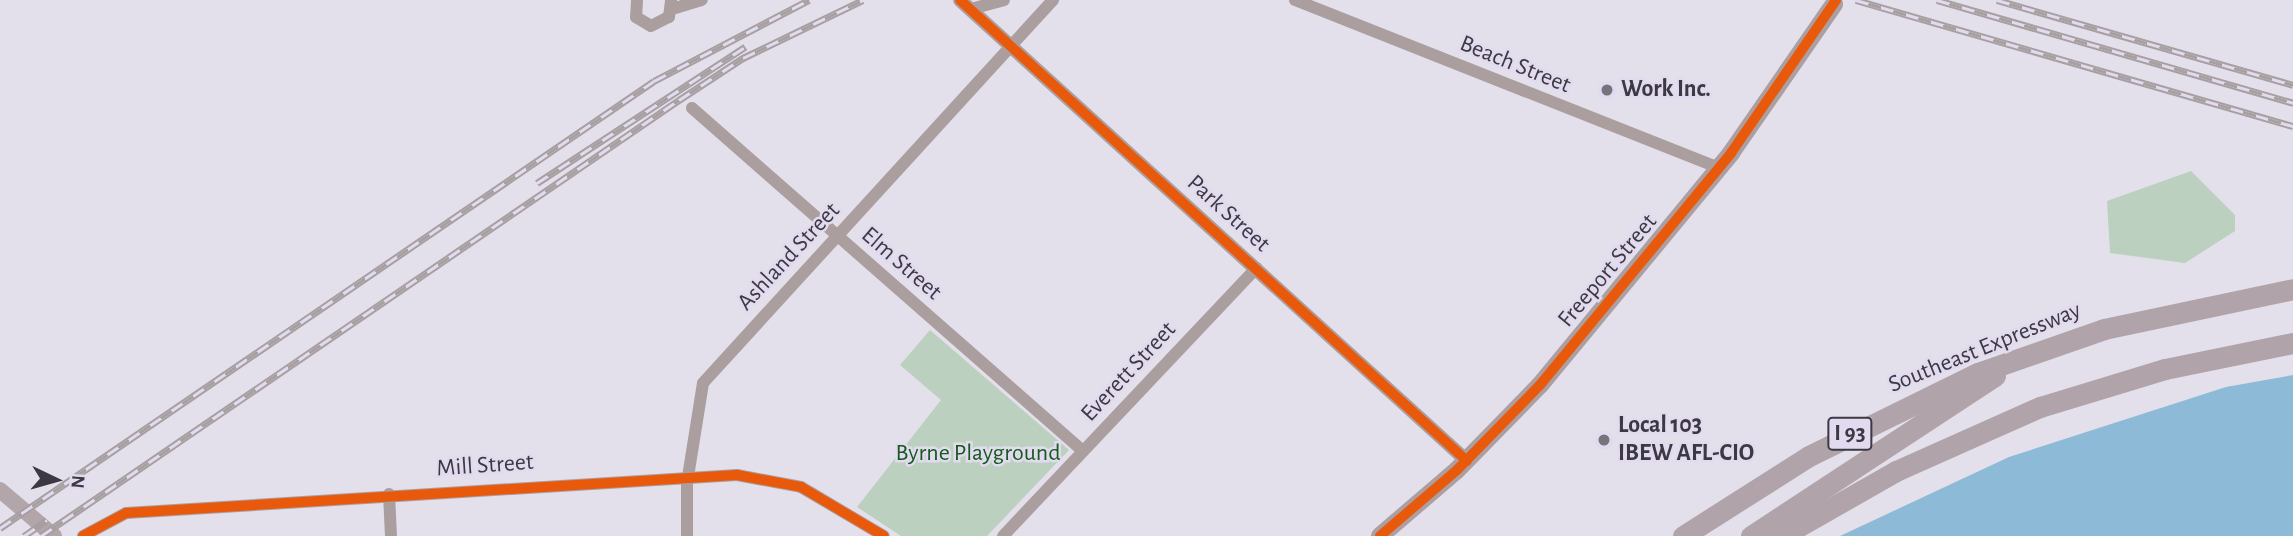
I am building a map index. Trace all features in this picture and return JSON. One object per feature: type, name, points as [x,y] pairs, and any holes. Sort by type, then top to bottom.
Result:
[{"type":"highway","name":"Southeast Expressway","points":[[1683,536],[1856,430],[2029,354],[2157,315],[2293,289]]},
{"type":"highway","name":"I 93","points":[[1743,536],[1813,499],[1965,438],[2114,383],[2293,343]]},
{"type":"highway","name":"I 93","points":[[1751,536],[1813,499],[2029,354]]},
{"type":"highway","name":"I 93","points":[[1782,536],[1965,438]]},
{"type":"main road","name":"Freeport Street","points":[[1380,536],[1467,461],[1540,385],[1720,168],[1834,4]]},
{"type":"main road","points":[[0,490],[54,536]]},
{"type":"street","points":[[637,0],[634,13],[643,25],[659,25],[671,4],[702,0]]},
{"type":"street","points":[[965,5],[1004,0]]},
{"type":"street","points":[[1012,46],[1053,0]]},
{"type":"street","name":"Beach Street","points":[[1295,0],[1720,168]]},
{"type":"street","name":"Park Street","points":[[965,5],[1467,461]]},
{"type":"street","name":"Ashland Street","points":[[687,536],[689,475],[703,383],[1012,46]]},
{"type":"street","name":"Elm Street","points":[[692,108],[1083,451]]},
{"type":"street","name":"Everett Street","points":[[1003,536],[1256,268]]},
{"type":"street","name":"Mill Street","points":[[83,536],[121,513],[689,475],[793,484],[884,536]]},
{"type":"street","points":[[389,494],[391,536]]},
{"type":"green space","points":[[2191,171],[2235,215],[2235,231],[2185,263],[2110,253],[2107,201]]},
{"type":"green space","name":"Byrne Playground","points":[[930,330],[1069,450],[987,536],[901,536],[857,507],[941,400],[900,365]]},
{"type":"water","points":[[2293,375],[2293,536],[1840,536],[2009,457],[2226,387]]},
{"type":"railway","points":[[0,528],[654,81],[809,0]]},
{"type":"railway","points":[[41,536],[743,58],[863,0]]},
{"type":"railway","points":[[1856,0],[2293,126]]},
{"type":"railway","points":[[1937,0],[2293,103]]},
{"type":"railway","points":[[1997,0],[2293,85]]},
{"type":"railway","points":[[537,183],[745,47]]},
{"type":"railway","points":[[24,536],[47,520]]},
{"type":"cycle path","points":[[960,0],[1467,461]]},
{"type":"cycle path","points":[[1380,536],[1457,470],[1540,385],[1731,153],[1836,0]]},
{"type":"cycle path","points":[[83,536],[126,513],[737,475],[801,487],[884,536]]},
{"type":"place","name":"Work Inc.","points":[[1607,90]]},
{"type":"place","name":"Local 103 IBEW AFL-CIO","points":[[1604,440]]}]
